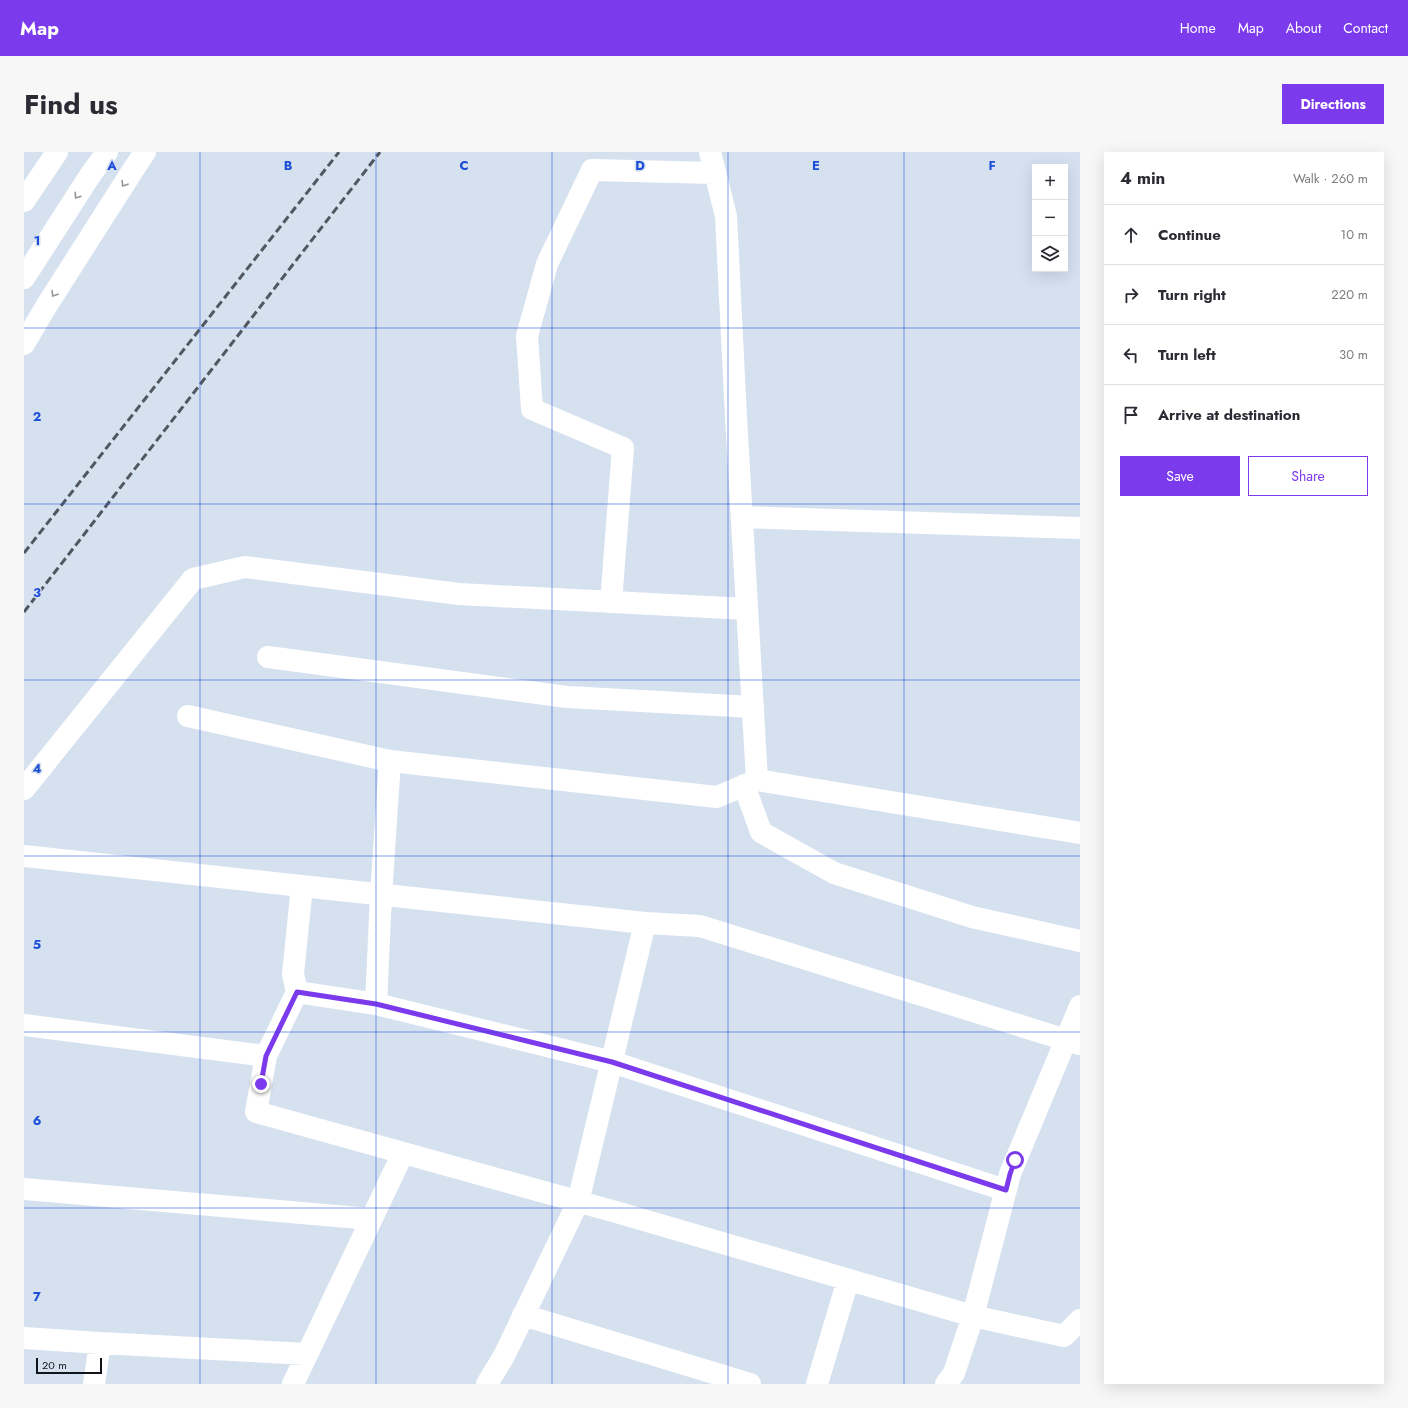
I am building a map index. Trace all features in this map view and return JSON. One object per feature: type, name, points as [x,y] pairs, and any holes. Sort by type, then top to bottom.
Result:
[{"type":"main road","points":[[25,198],[57,152]]},
{"type":"main road","points":[[24,278],[91,174],[107,152]]},
{"type":"main road","points":[[24,344],[132,170],[146,152]]},
{"type":"main road","points":[[710,152],[726,216],[753,707],[751,783],[761,832],[834,873],[972,917],[1080,941]]},
{"type":"main road","points":[[611,602],[623,448],[532,409],[527,336],[547,264],[592,170],[715,173]]},
{"type":"main road","points":[[742,517],[1080,528]]},
{"type":"main road","points":[[24,789],[193,579],[245,567],[459,594],[747,609]]},
{"type":"main road","points":[[268,657],[567,697],[753,707]]},
{"type":"main road","points":[[188,716],[390,761],[718,797],[751,783],[1080,833]]},
{"type":"main road","points":[[376,1004],[381,895],[390,761]]},
{"type":"main road","points":[[24,856],[645,923],[700,926],[1073,1042]]},
{"type":"main road","points":[[302,886],[292,974],[297,992],[266,1056],[256,1112],[578,1202],[973,1316],[1064,1336],[1080,1320]]},
{"type":"main road","points":[[487,1384],[504,1356],[578,1202],[645,923]]},
{"type":"main road","points":[[297,992],[376,1004],[612,1062],[1006,1190]]},
{"type":"main road","points":[[946,1384],[954,1373],[973,1316],[1010,1174],[1073,1042],[1080,1006]]},
{"type":"main road","points":[[24,1025],[266,1056]]},
{"type":"main road","points":[[293,1384],[403,1153]]},
{"type":"main road","points":[[24,1189],[371,1219]]},
{"type":"main road","points":[[817,1384],[848,1280]]},
{"type":"main road","points":[[523,1315],[750,1384]]},
{"type":"main road","points":[[24,1338],[307,1354]]},
{"type":"main road","points":[[94,1384],[100,1343]]},
{"type":"railway","points":[[24,553],[339,152]]},
{"type":"railway","points":[[24,612],[380,152]]},
{"type":"route","points":[[261,1084],[266,1056],[297,992],[376,1004],[612,1062],[1006,1190],[1015,1160]]}]
